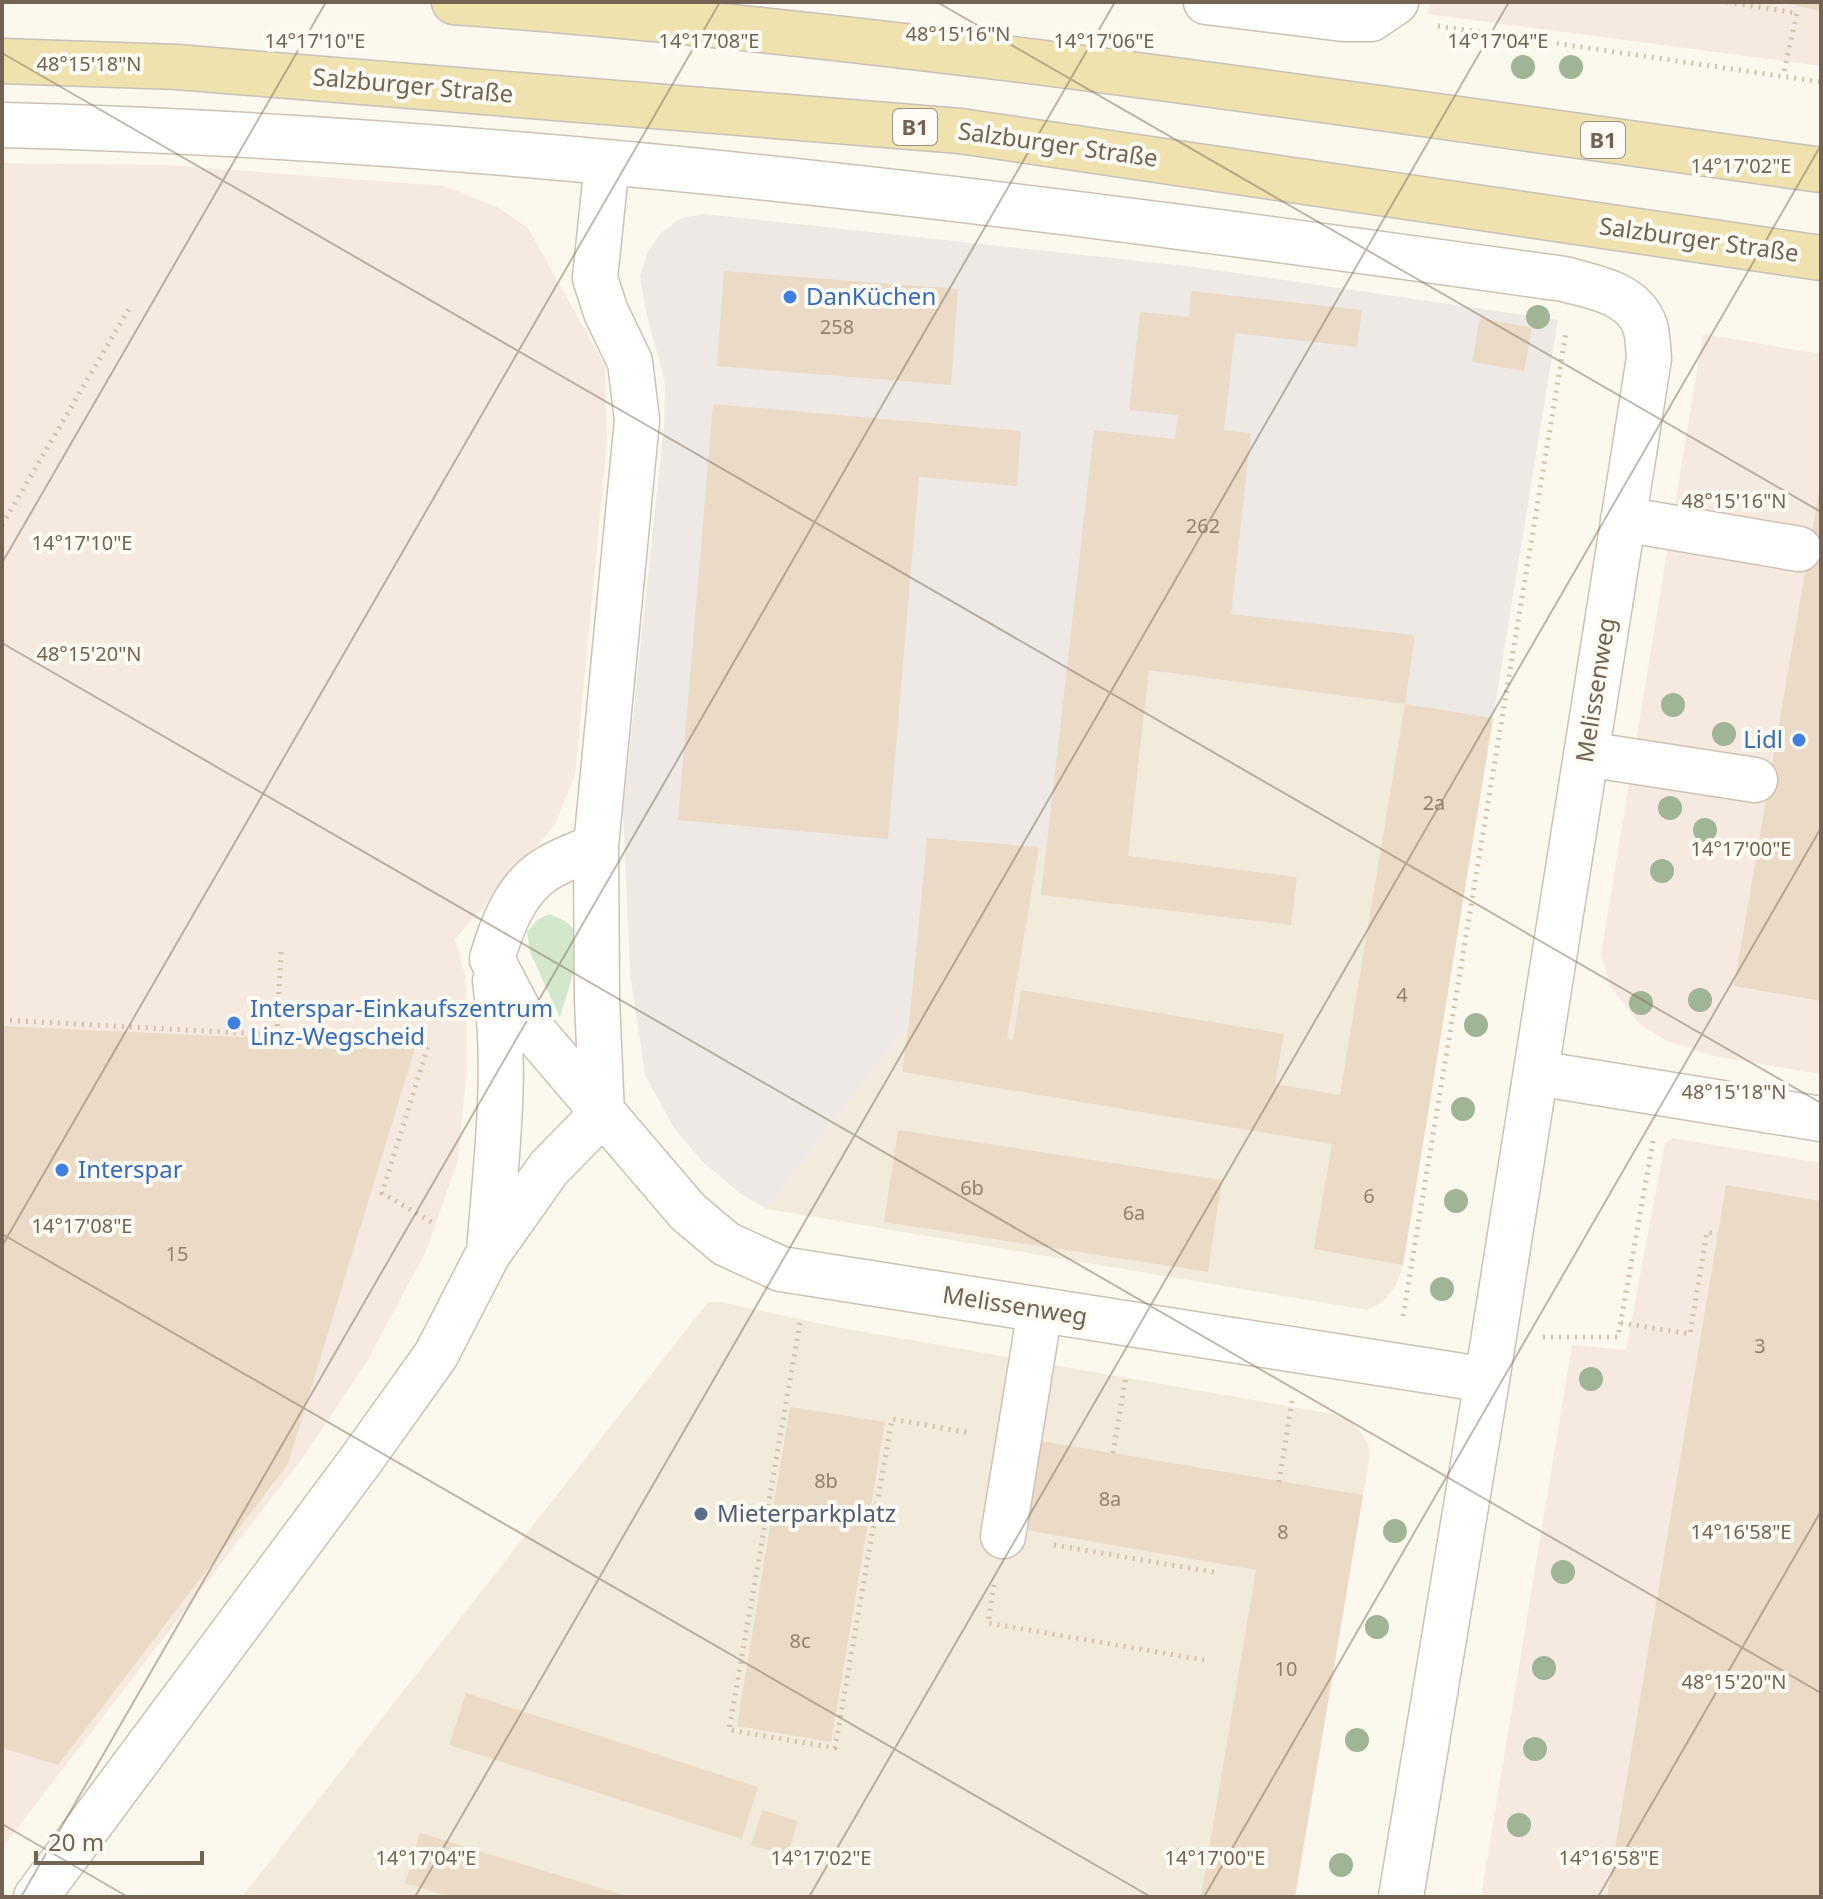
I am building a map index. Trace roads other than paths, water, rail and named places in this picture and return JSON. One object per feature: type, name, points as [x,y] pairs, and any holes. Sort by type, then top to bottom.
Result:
[{"type":"main road","name":"B1","points":[[454,2],[608,13],[970,54],[1821,170]]},
{"type":"main road","name":"Salzburger Straße","points":[[2,61],[177,67],[960,131],[1821,258]]},
{"type":"street","points":[[1206,2],[1343,19],[1371,19],[1394,4]]},
{"type":"street","points":[[2,125],[161,129],[607,163],[595,278],[606,312],[630,362],[637,420],[596,846],[597,1000],[602,1114],[549,1168],[488,1254],[436,1355],[352,1473],[36,1897]]},
{"type":"street","name":"Melissenweg","points":[[607,163],[721,172],[1028,206],[1564,279],[1611,292],[1635,309],[1645,326],[1649,358],[1487,1380],[1401,1897]]},
{"type":"street","points":[[1623,519],[1799,549]]},
{"type":"street","points":[[1586,754],[1755,780]]},
{"type":"street","points":[[488,1254],[500,1102],[500,1017],[492,959],[502,924],[520,896],[543,871],[596,846]]},
{"type":"street","name":"Melissenweg","points":[[492,959],[523,1019],[688,1212],[726,1244],[781,1269],[1487,1380]]},
{"type":"street","points":[[1536,1073],[1821,1119]]},
{"type":"street","points":[[1003,1536],[1040,1310]]},
{"type":"place","name":"DanKüchen","points":[[790,297]]},
{"type":"place","name":"Lidl","points":[[1799,740]]},
{"type":"place","name":"Interspar-Einkaufszentrum Linz-Wegscheid","points":[[234,1023]]},
{"type":"place","name":"Interspar","points":[[62,1170]]},
{"type":"place","name":"Mieterparkplatz","points":[[701,1514]]}]
